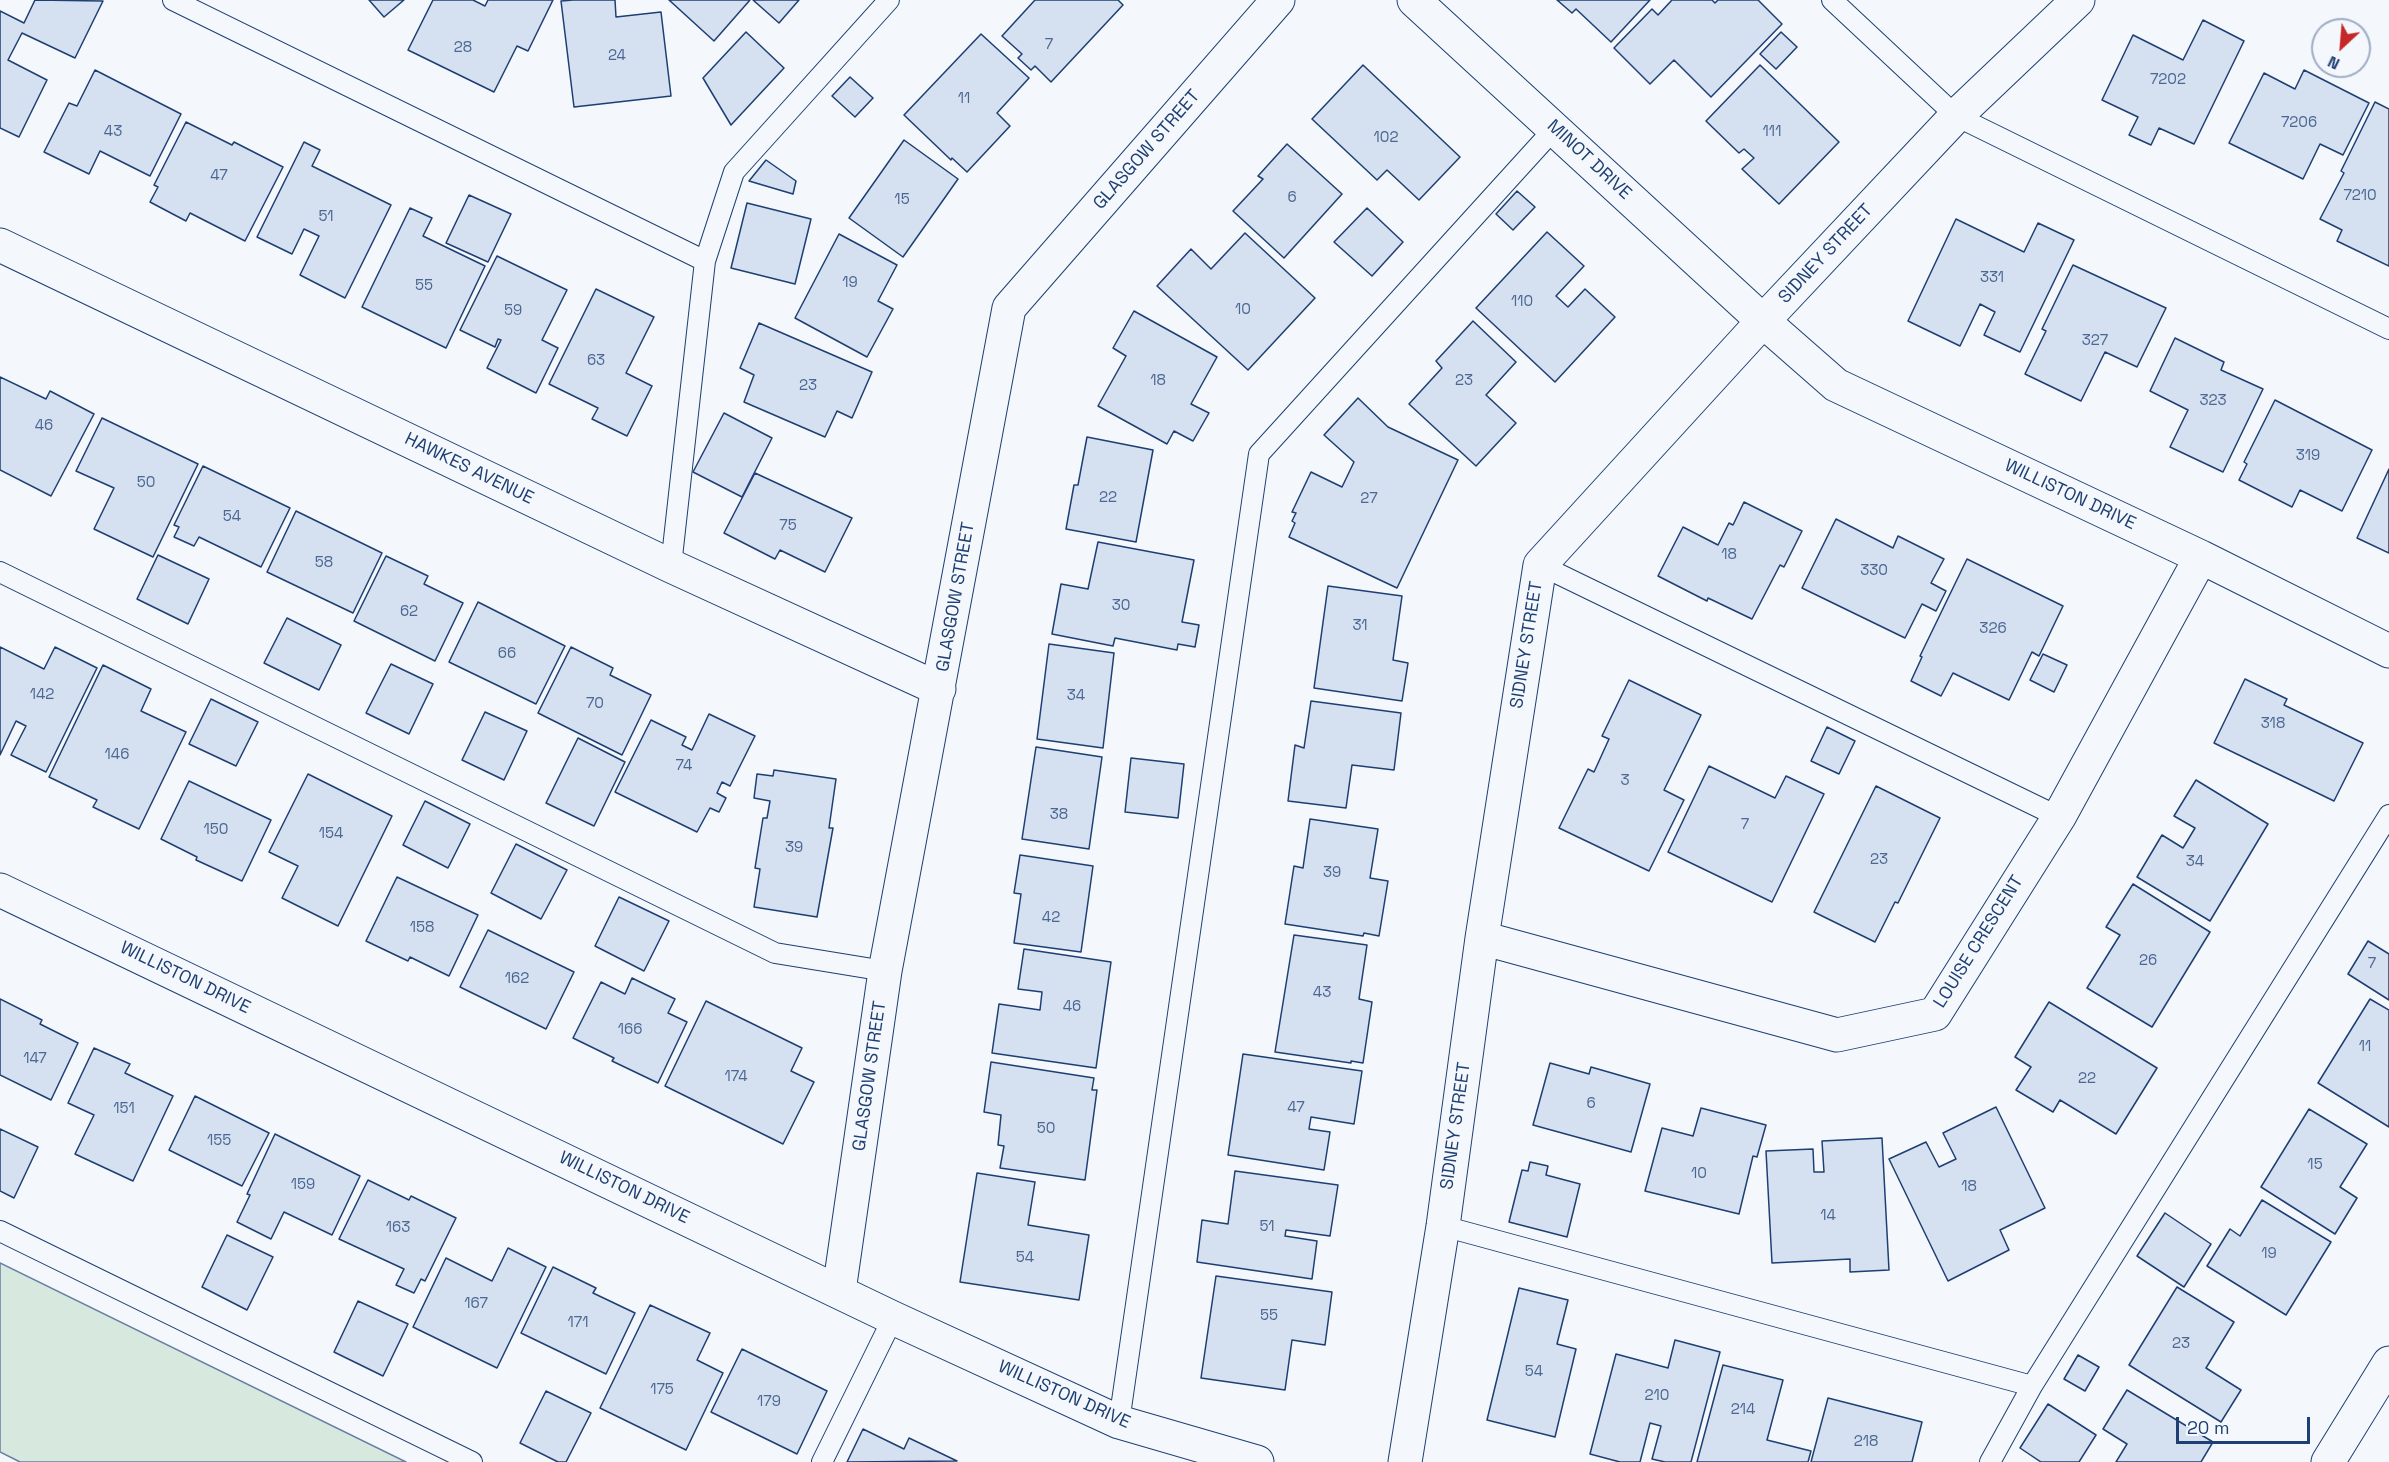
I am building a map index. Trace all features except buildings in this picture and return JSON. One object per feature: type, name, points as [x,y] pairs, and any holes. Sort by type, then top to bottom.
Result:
[{"type":"street","name":"GLASGOW STREET","points":[[839,1291],[885,970],[1009,308],[1278,0]]},
{"type":"street","name":"MINOT DRIVE","points":[[1414,0],[1763,321]]},
{"type":"street","name":"SIDNEY STREET","points":[[1405,1462],[1443,1226],[1482,938],[1540,565],[1763,321],[1956,116],[2078,0]]},
{"type":"street","name":"HAWKES AVENUE","points":[[0,245],[671,566],[939,689]]},
{"type":"street","name":"WILLISTON DRIVE","points":[[1763,321],[1836,385],[2201,557],[2389,651]]},
{"type":"street","name":"LOUISE CRESCENT","points":[[1482,938],[1837,1035],[1935,1014],[2058,817],[2201,557]]},
{"type":"street","name":"WILLISTON DRIVE","points":[[0,890],[893,1318],[1119,1422],[1257,1462]]},
{"type":"street","points":[[2328,1462],[2389,1362]]},
{"type":"lane","points":[[173,0],[705,261]]},
{"type":"lane","points":[[671,566],[705,261],[734,172],[889,0]]},
{"type":"lane","points":[[1832,0],[1956,116],[2389,329]]},
{"type":"lane","points":[[1119,1422],[1259,454],[1555,128]]},
{"type":"lane","points":[[1540,565],[2058,817]]},
{"type":"lane","points":[[0,572],[775,953],[885,970]]},
{"type":"lane","points":[[1990,1462],[2032,1386],[2389,815]]},
{"type":"lane","points":[[1443,1226],[2032,1386]]},
{"type":"lane","points":[[0,1231],[472,1462]]},
{"type":"lane","points":[[822,1462],[893,1318]]},
{"type":"shaded area","points":[[0,1263],[406,1462],[20,1462],[0,1452]]}]
